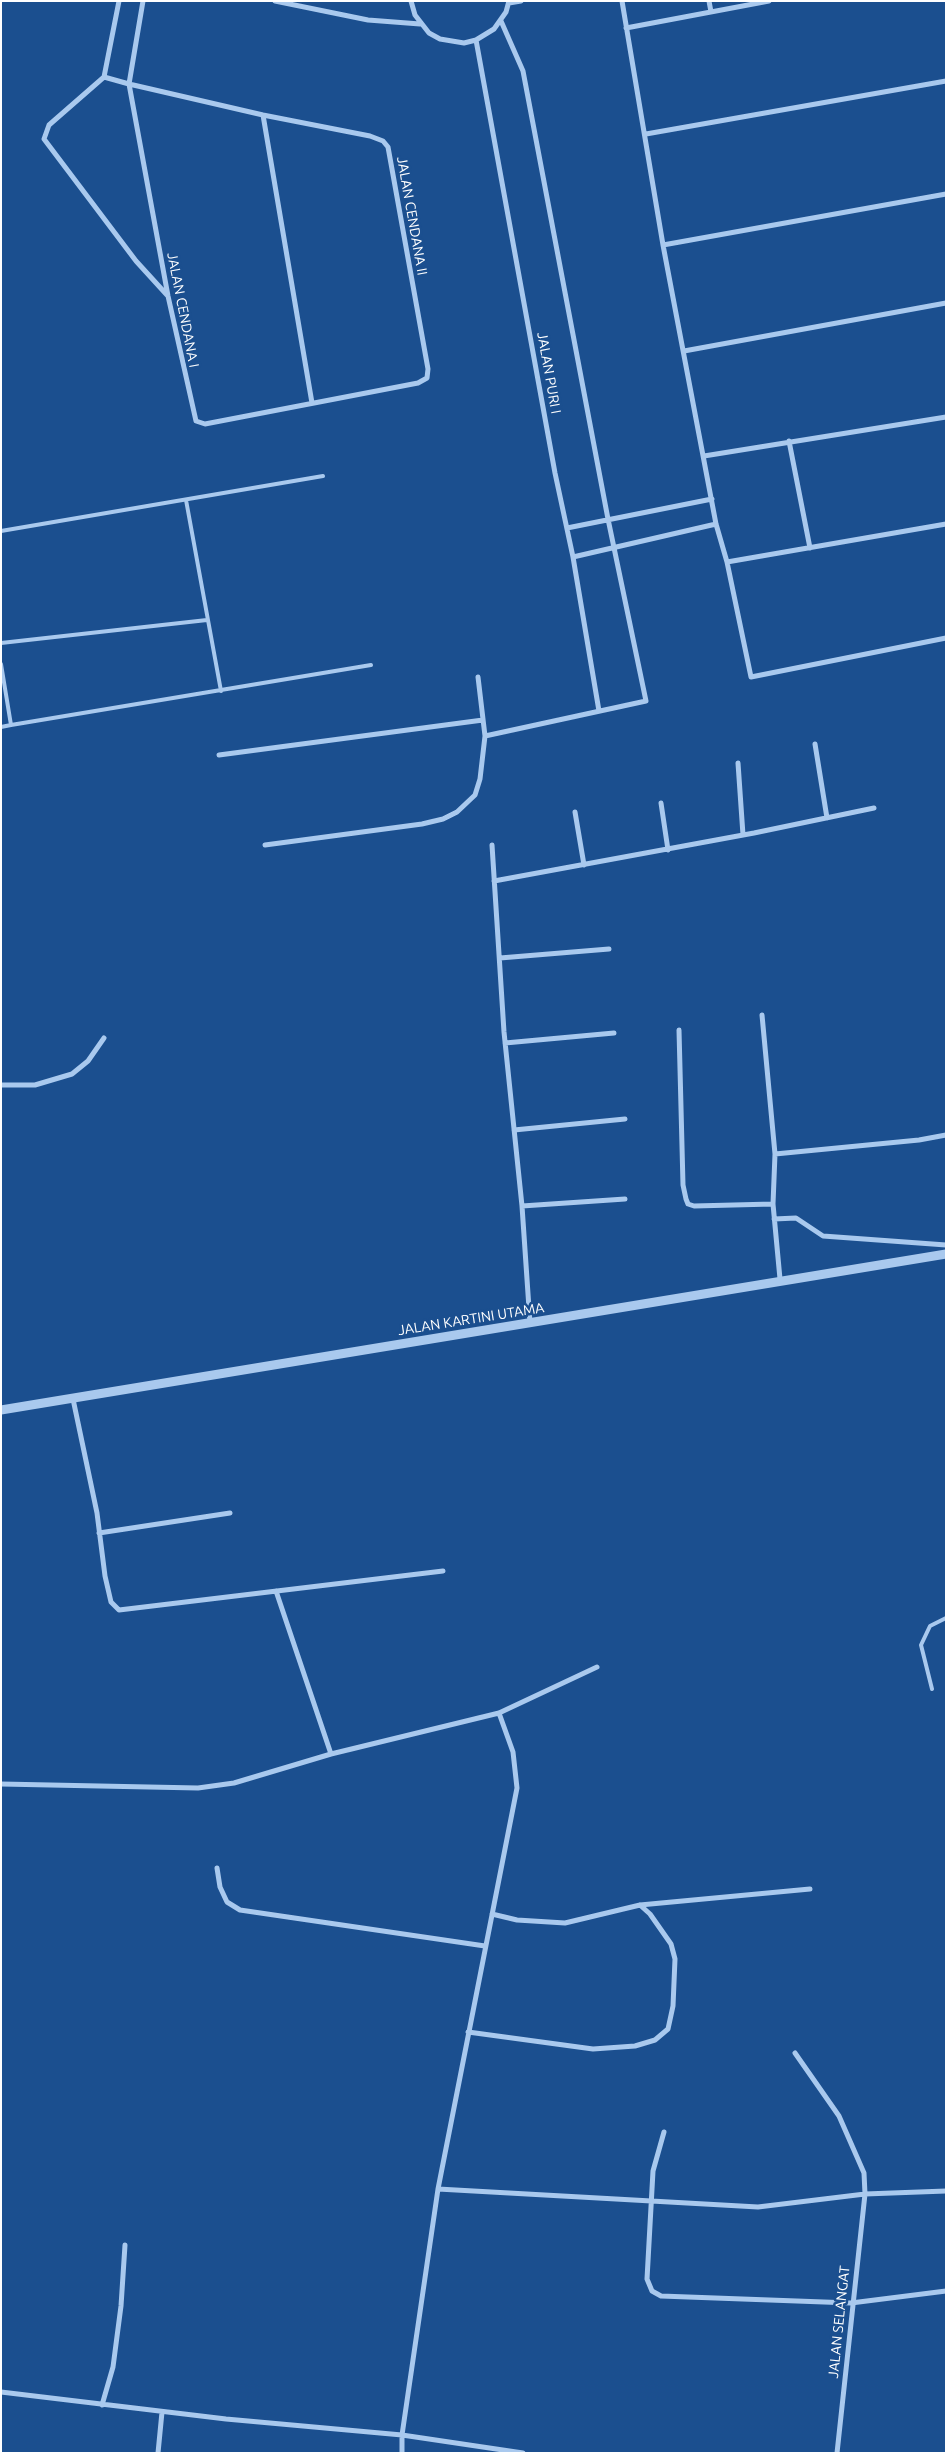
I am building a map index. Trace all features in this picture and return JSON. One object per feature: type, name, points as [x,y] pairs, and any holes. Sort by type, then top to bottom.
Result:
[{"type":"street","points":[[119,1],[104,77],[49,124],[44,139],[136,261],[168,296]]},
{"type":"street","name":"JALAN CENDANA I","points":[[143,1],[130,84],[168,296],[196,421],[205,424],[312,403]]},
{"type":"street","points":[[275,1],[368,20],[420,24]]},
{"type":"street","points":[[411,1],[420,24],[429,33],[452,42],[476,40],[486,36],[501,21],[509,2],[520,1]]},
{"type":"street","points":[[622,1],[646,134],[663,245],[716,524],[727,562],[751,677],[946,638]]},
{"type":"street","points":[[709,1],[712,12]]},
{"type":"street","points":[[626,28],[769,1]]},
{"type":"street","points":[[485,736],[646,701],[608,520],[523,71],[501,21]]},
{"type":"street","name":"JALAN PURI I","points":[[476,40],[573,557],[599,711]]},
{"type":"street","name":"JALAN CENDANA II","points":[[104,77],[263,115],[370,136],[383,141],[388,147],[428,369],[427,378],[418,383],[312,403]]},
{"type":"street","points":[[646,134],[946,81]]},
{"type":"street","points":[[263,115],[312,403]]},
{"type":"street","points":[[663,245],[946,194]]},
{"type":"street","points":[[684,351],[946,303]]},
{"type":"street","points":[[704,456],[946,417]]},
{"type":"street","points":[[789,441],[810,548]]},
{"type":"street","points":[[567,528],[712,499]]},
{"type":"street","points":[[573,557],[716,524]]},
{"type":"street","points":[[727,562],[946,524]]},
{"type":"street","points":[[265,845],[422,824],[442,819],[458,812],[475,795],[480,779],[485,736],[478,677]]},
{"type":"street","points":[[219,755],[483,720]]},
{"type":"street","points":[[815,744],[827,818]]},
{"type":"street","points":[[738,763],[743,835]]},
{"type":"street","points":[[661,804],[668,850]]},
{"type":"street","points":[[494,881],[668,850],[874,808]]},
{"type":"street","points":[[575,812],[584,865]]},
{"type":"street","points":[[492,845],[505,1043],[522,1206],[530,1323]]},
{"type":"street","points":[[500,958],[609,949]]},
{"type":"street","points":[[762,1015],[775,1154],[773,1204],[780,1279]]},
{"type":"street","points":[[679,1030],[683,1185],[688,1204],[694,1206],[773,1204]]},
{"type":"street","points":[[505,1043],[614,1033]]},
{"type":"street","points":[[1,1085],[35,1085],[72,1074],[88,1061],[104,1038]]},
{"type":"street","points":[[514,1130],[625,1119]]},
{"type":"street","points":[[775,1154],[918,1140],[946,1135]]},
{"type":"street","points":[[522,1206],[625,1199]]},
{"type":"street","points":[[774,1218],[796,1218],[823,1236],[946,1245]]},
{"type":"street","name":"JALAN KARTINI UTAMA","points":[[1,1410],[530,1323],[780,1279],[946,1254]]},
{"type":"street","points":[[73,1399],[111,1602],[119,1610],[442,1572]]},
{"type":"street","points":[[99,1533],[230,1513]]},
{"type":"street","points":[[276,1591],[331,1754]]},
{"type":"street","points":[[1,1784],[198,1788],[234,1783],[331,1754],[499,1713],[597,1667]]},
{"type":"street","points":[[402,2453],[402,2435],[438,2189],[518,1788],[514,1752],[499,1713]]},
{"type":"street","points":[[216,1868],[220,1887],[227,1902],[240,1910],[486,1946]]},
{"type":"street","points":[[492,1914],[518,1920],[565,1923],[640,1905],[810,1888]]},
{"type":"street","points":[[468,2032],[593,2049],[635,2046],[655,2040],[668,2029],[673,2006],[675,1959],[671,1944],[650,1914],[640,1905]]},
{"type":"street","name":"JALAN SELANGAT","points":[[796,2053],[839,2116],[864,2172],[865,2194],[851,2303],[837,2453]]},
{"type":"street","points":[[664,2132],[653,2171],[650,2201],[646,2279],[652,2291],[661,2296],[851,2303],[946,2291]]},
{"type":"street","points":[[438,2189],[758,2206],[865,2194],[946,2191]]},
{"type":"street","points":[[102,2405],[113,2367],[121,2306],[125,2245]]},
{"type":"street","points":[[1,2392],[162,2412],[402,2435],[494,2451],[523,2453]]},
{"type":"street","points":[[158,2453],[162,2412]]},
{"type":"lane","points":[[1,532],[322,476]]},
{"type":"lane","points":[[186,500],[221,691]]},
{"type":"lane","points":[[1,643],[207,620]]},
{"type":"lane","points":[[1,664],[11,725]]},
{"type":"lane","points":[[1,726],[371,665]]},
{"type":"lane","points":[[932,1689],[921,1645],[930,1626],[946,1618]]}]
